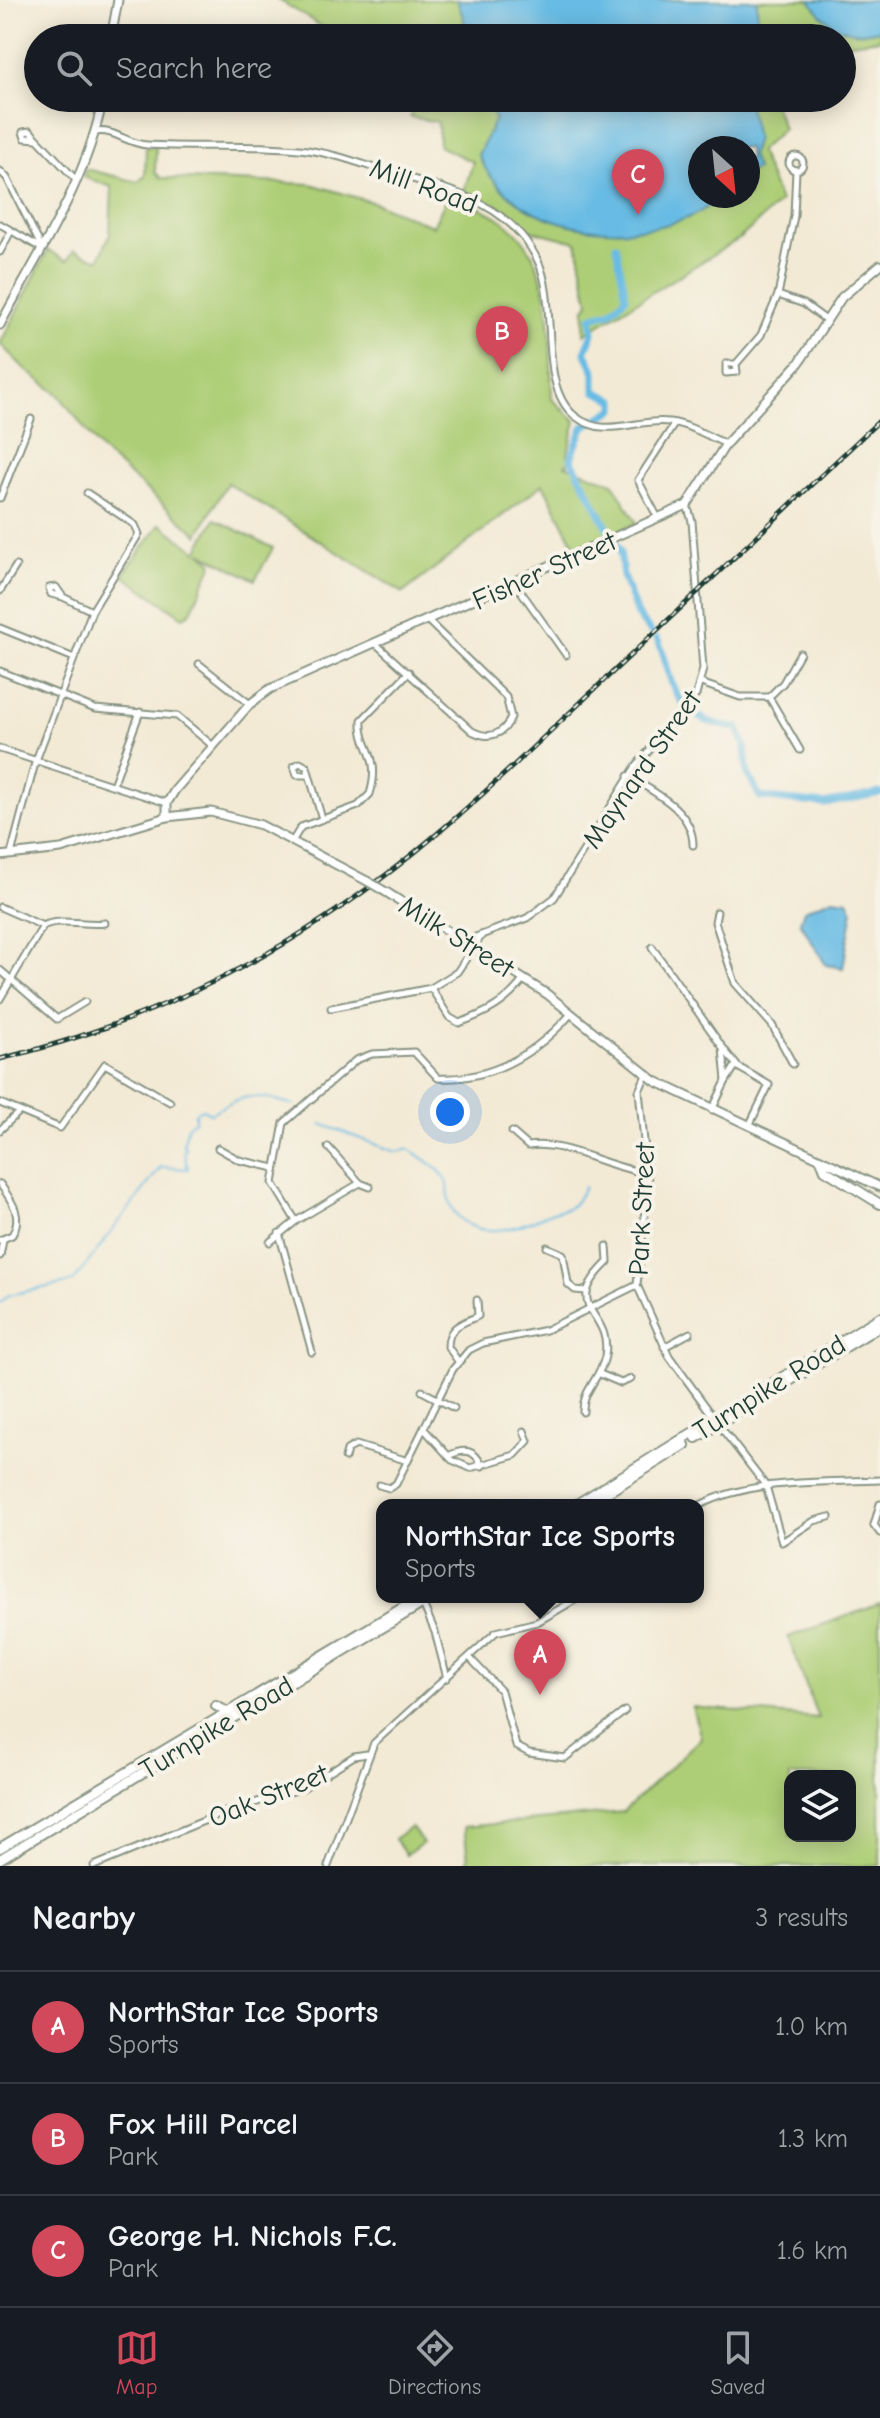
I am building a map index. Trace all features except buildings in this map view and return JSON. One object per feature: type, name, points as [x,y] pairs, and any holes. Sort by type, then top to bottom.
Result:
[{"type":"highway","points":[[821,1160],[825,1170],[880,1204]]},
{"type":"highway","name":"Turnpike Road","points":[[596,1499],[880,1317]]},
{"type":"highway","name":"Turnpike Road","points":[[585,1499],[880,1326]]},
{"type":"highway","name":"Turnpike Road","points":[[0,1848],[417,1603]]},
{"type":"highway","name":"Turnpike Road","points":[[0,1859],[417,1603]]},
{"type":"highway","points":[[216,1706],[228,1712]]},
{"type":"highway","points":[[172,1734],[172,1745]]},
{"type":"main road","points":[[114,24],[118,0]]},
{"type":"main road","points":[[0,325],[77,181],[96,132],[100,112]]},
{"type":"main road","name":"Fisher Street","points":[[167,803],[250,704],[277,684],[428,621],[687,505],[698,493],[726,444],[799,363],[848,290],[880,265]]},
{"type":"main road","points":[[167,803],[167,817]]},
{"type":"main road","name":"Milk Street","points":[[0,856],[69,847],[167,817],[203,811],[229,814],[293,840],[476,947],[573,1012],[646,1075],[712,1110],[880,1187]]},
{"type":"street","points":[[99,115],[112,133]]},
{"type":"street","name":"Mill Road","points":[[96,132],[112,133],[129,143],[149,145],[195,144],[330,154],[447,188],[500,214],[519,231],[541,267],[548,297],[556,386],[563,403],[580,419],[602,428],[675,423],[726,444]]},
{"type":"street","points":[[37,139],[77,181]]},
{"type":"street","points":[[736,364],[761,335],[778,295],[794,216],[796,170]]},
{"type":"street","points":[[0,171],[7,178],[42,249]]},
{"type":"street","points":[[0,224],[42,249]]},
{"type":"street","points":[[0,252],[11,231]]},
{"type":"street","points":[[778,295],[804,304],[826,320]]},
{"type":"street","points":[[0,498],[31,419]]},
{"type":"street","points":[[659,519],[638,480],[675,423]]},
{"type":"street","points":[[10,855],[36,760],[92,611],[138,537],[135,525],[87,493]]},
{"type":"street","name":"Maynard Street","points":[[465,941],[527,918],[554,898],[628,776],[687,706],[701,683],[692,521],[687,505]]},
{"type":"street","points":[[0,591],[16,566]]},
{"type":"street","points":[[515,583],[566,655]]},
{"type":"street","points":[[63,597],[92,611]]},
{"type":"street","points":[[375,643],[474,733],[493,735],[508,724],[511,710],[506,697],[428,621]]},
{"type":"street","points":[[0,628],[74,658]]},
{"type":"street","points":[[701,683],[740,697],[769,697],[783,683],[800,653]]},
{"type":"street","points":[[199,664],[250,704]]},
{"type":"street","points":[[0,671],[95,709],[180,717],[214,746]]},
{"type":"street","points":[[293,840],[301,827],[358,806],[370,794],[374,760],[362,720],[409,672]]},
{"type":"street","points":[[769,697],[800,750]]},
{"type":"street","points":[[113,785],[140,712]]},
{"type":"street","points":[[0,749],[167,803]]},
{"type":"street","points":[[309,775],[322,819]]},
{"type":"street","points":[[628,776],[664,798],[682,815],[692,830],[693,845]]},
{"type":"street","points":[[0,907],[43,926]]},
{"type":"street","points":[[717,912],[715,922],[731,975],[739,990],[772,1025],[793,1064]]},
{"type":"street","points":[[0,999],[43,926],[51,922],[86,926],[105,923]]},
{"type":"street","points":[[331,1008],[431,988],[457,972],[482,935]]},
{"type":"street","points":[[652,947],[736,1065],[769,1085],[748,1127]]},
{"type":"street","points":[[0,970],[57,1019],[85,1002]]},
{"type":"street","points":[[431,988],[449,1017],[459,1023],[503,1003],[525,978]]},
{"type":"street","points":[[296,1221],[276,1191],[275,1168],[282,1131],[289,1116],[363,1056],[407,1050],[417,1054],[438,1078],[483,1073],[538,1048],[573,1012]]},
{"type":"street","points":[[723,1048],[726,1081]]},
{"type":"street","points":[[0,1103],[60,1128],[104,1065],[170,1102]]},
{"type":"street","points":[[712,1110],[736,1065]]},
{"type":"street","name":"Park Street","points":[[646,1075],[639,1091],[648,1173],[637,1285],[664,1347],[766,1486]]},
{"type":"street","points":[[0,1130],[19,1112]]},
{"type":"street","points":[[512,1132],[528,1146],[554,1145],[624,1170],[648,1173]]},
{"type":"street","points":[[328,1147],[360,1183],[370,1187]]},
{"type":"street","points":[[218,1148],[239,1160],[275,1168]]},
{"type":"street","points":[[270,1242],[296,1221],[360,1183]]},
{"type":"street","points":[[0,1184],[16,1210],[18,1221],[14,1233],[1,1240],[0,1256]]},
{"type":"street","points":[[279,1233],[312,1352]]},
{"type":"street","points":[[583,1412],[584,1394],[600,1374],[606,1347],[586,1291],[592,1276],[608,1262],[607,1246]]},
{"type":"street","points":[[547,1247],[563,1254],[568,1284],[586,1291]]},
{"type":"street","points":[[379,1485],[393,1487],[458,1361],[483,1343],[546,1330],[637,1285]]},
{"type":"street","points":[[458,1361],[448,1347],[450,1332],[458,1324],[478,1316],[477,1300]]},
{"type":"street","points":[[664,1347],[690,1333]]},
{"type":"street","points":[[600,1374],[621,1383],[631,1379]]},
{"type":"street","points":[[422,1391],[454,1408]]},
{"type":"street","points":[[424,1429],[448,1456],[463,1466],[482,1466],[526,1448],[528,1441],[524,1431]]},
{"type":"street","points":[[345,1458],[347,1450],[356,1445],[408,1461]]},
{"type":"street","points":[[448,1456],[461,1450],[470,1451],[477,1455],[482,1466]]},
{"type":"street","points":[[704,1504],[731,1493],[766,1486],[880,1480]]},
{"type":"street","points":[[766,1486],[782,1542],[808,1524],[829,1517]]},
{"type":"street","points":[[878,1528],[880,1504]]},
{"type":"street","points":[[423,1603],[435,1632],[447,1678]]},
{"type":"street","name":"Oak Street","points":[[94,1866],[228,1811],[303,1788],[354,1756],[367,1754],[374,1743],[496,1632],[537,1622],[570,1603]]},
{"type":"street","points":[[469,1657],[501,1691],[513,1741],[529,1753],[556,1760],[565,1758],[625,1711]]},
{"type":"street","points":[[328,1866],[367,1754]]},
{"type":"green space","points":[[279,0],[880,0],[880,39],[856,42],[856,24],[318,24]]},
{"type":"green space","points":[[412,112],[777,112],[783,129],[760,150],[760,136],[688,136],[688,208],[760,208],[760,153],[780,202],[739,239],[584,334],[585,308],[589,303],[577,242],[526,229],[508,213],[464,191],[473,162],[439,146],[438,122],[410,117]]},
{"type":"green space","points":[[146,147],[156,147],[155,172],[161,178],[311,184],[375,203],[433,226],[449,194],[499,218],[518,234],[532,254],[541,276],[549,325],[552,399],[576,421],[568,453],[570,461],[565,465],[613,483],[637,523],[577,550],[543,484],[403,593],[227,483],[198,535],[102,451],[58,394],[25,369],[0,344],[48,250],[67,261],[74,250],[99,260],[110,234],[112,187],[83,177],[86,169],[138,182],[145,176]]},
{"type":"green space","points":[[215,519],[273,548],[255,580],[200,552],[212,562],[211,568],[190,613],[183,617],[125,577],[124,573],[160,524],[197,551]]},
{"type":"green space","points":[[880,1604],[880,1866],[463,1866],[468,1859],[464,1827],[623,1812],[701,1738],[692,1707],[818,1718],[788,1637]]},
{"type":"green space","points":[[411,1827],[423,1843],[406,1855],[394,1839]]},
{"type":"water","points":[[457,0],[757,0],[758,24],[465,24]]},
{"type":"water","points":[[810,0],[880,0],[880,30],[856,32],[856,24],[833,24]]},
{"type":"water","points":[[492,112],[750,112],[756,136],[688,136],[688,208],[704,208],[679,221],[639,229],[585,228],[558,222],[533,211],[511,197],[492,178],[478,155],[495,119]]},
{"type":"water","points":[[833,898],[848,900],[853,910],[843,968],[826,965],[800,922],[804,910]]},
{"type":"waterway","points":[[616,245],[626,297],[610,312],[591,317],[593,333],[585,352],[595,372],[595,391],[615,400],[615,409],[583,427],[571,459],[620,551],[623,576],[637,615],[651,632]]},
{"type":"waterway","points":[[657,639],[673,686],[685,705],[708,721],[738,728],[745,746],[747,772],[760,797],[824,804],[880,793]]},
{"type":"waterway","points":[[0,1303],[9,1295],[73,1282],[161,1167],[188,1169],[183,1145],[188,1125],[195,1121],[195,1113],[202,1109],[211,1113],[234,1101],[251,1097],[294,1105]]},
{"type":"waterway","points":[[321,1124],[396,1152],[410,1149],[444,1177],[451,1206],[459,1217],[480,1229],[518,1226],[567,1208],[575,1202],[584,1187]]},
{"type":"railway","points":[[0,1059],[106,1027],[208,984],[257,959],[350,901],[422,847],[499,779],[880,420]]},
{"type":"place","name":"George H. Nichols F.C.","points":[[638,215]]},
{"type":"place","name":"Fox Hill Parcel","points":[[502,372]]},
{"type":"place","name":"NorthStar Ice Sports","points":[[540,1695]]}]
